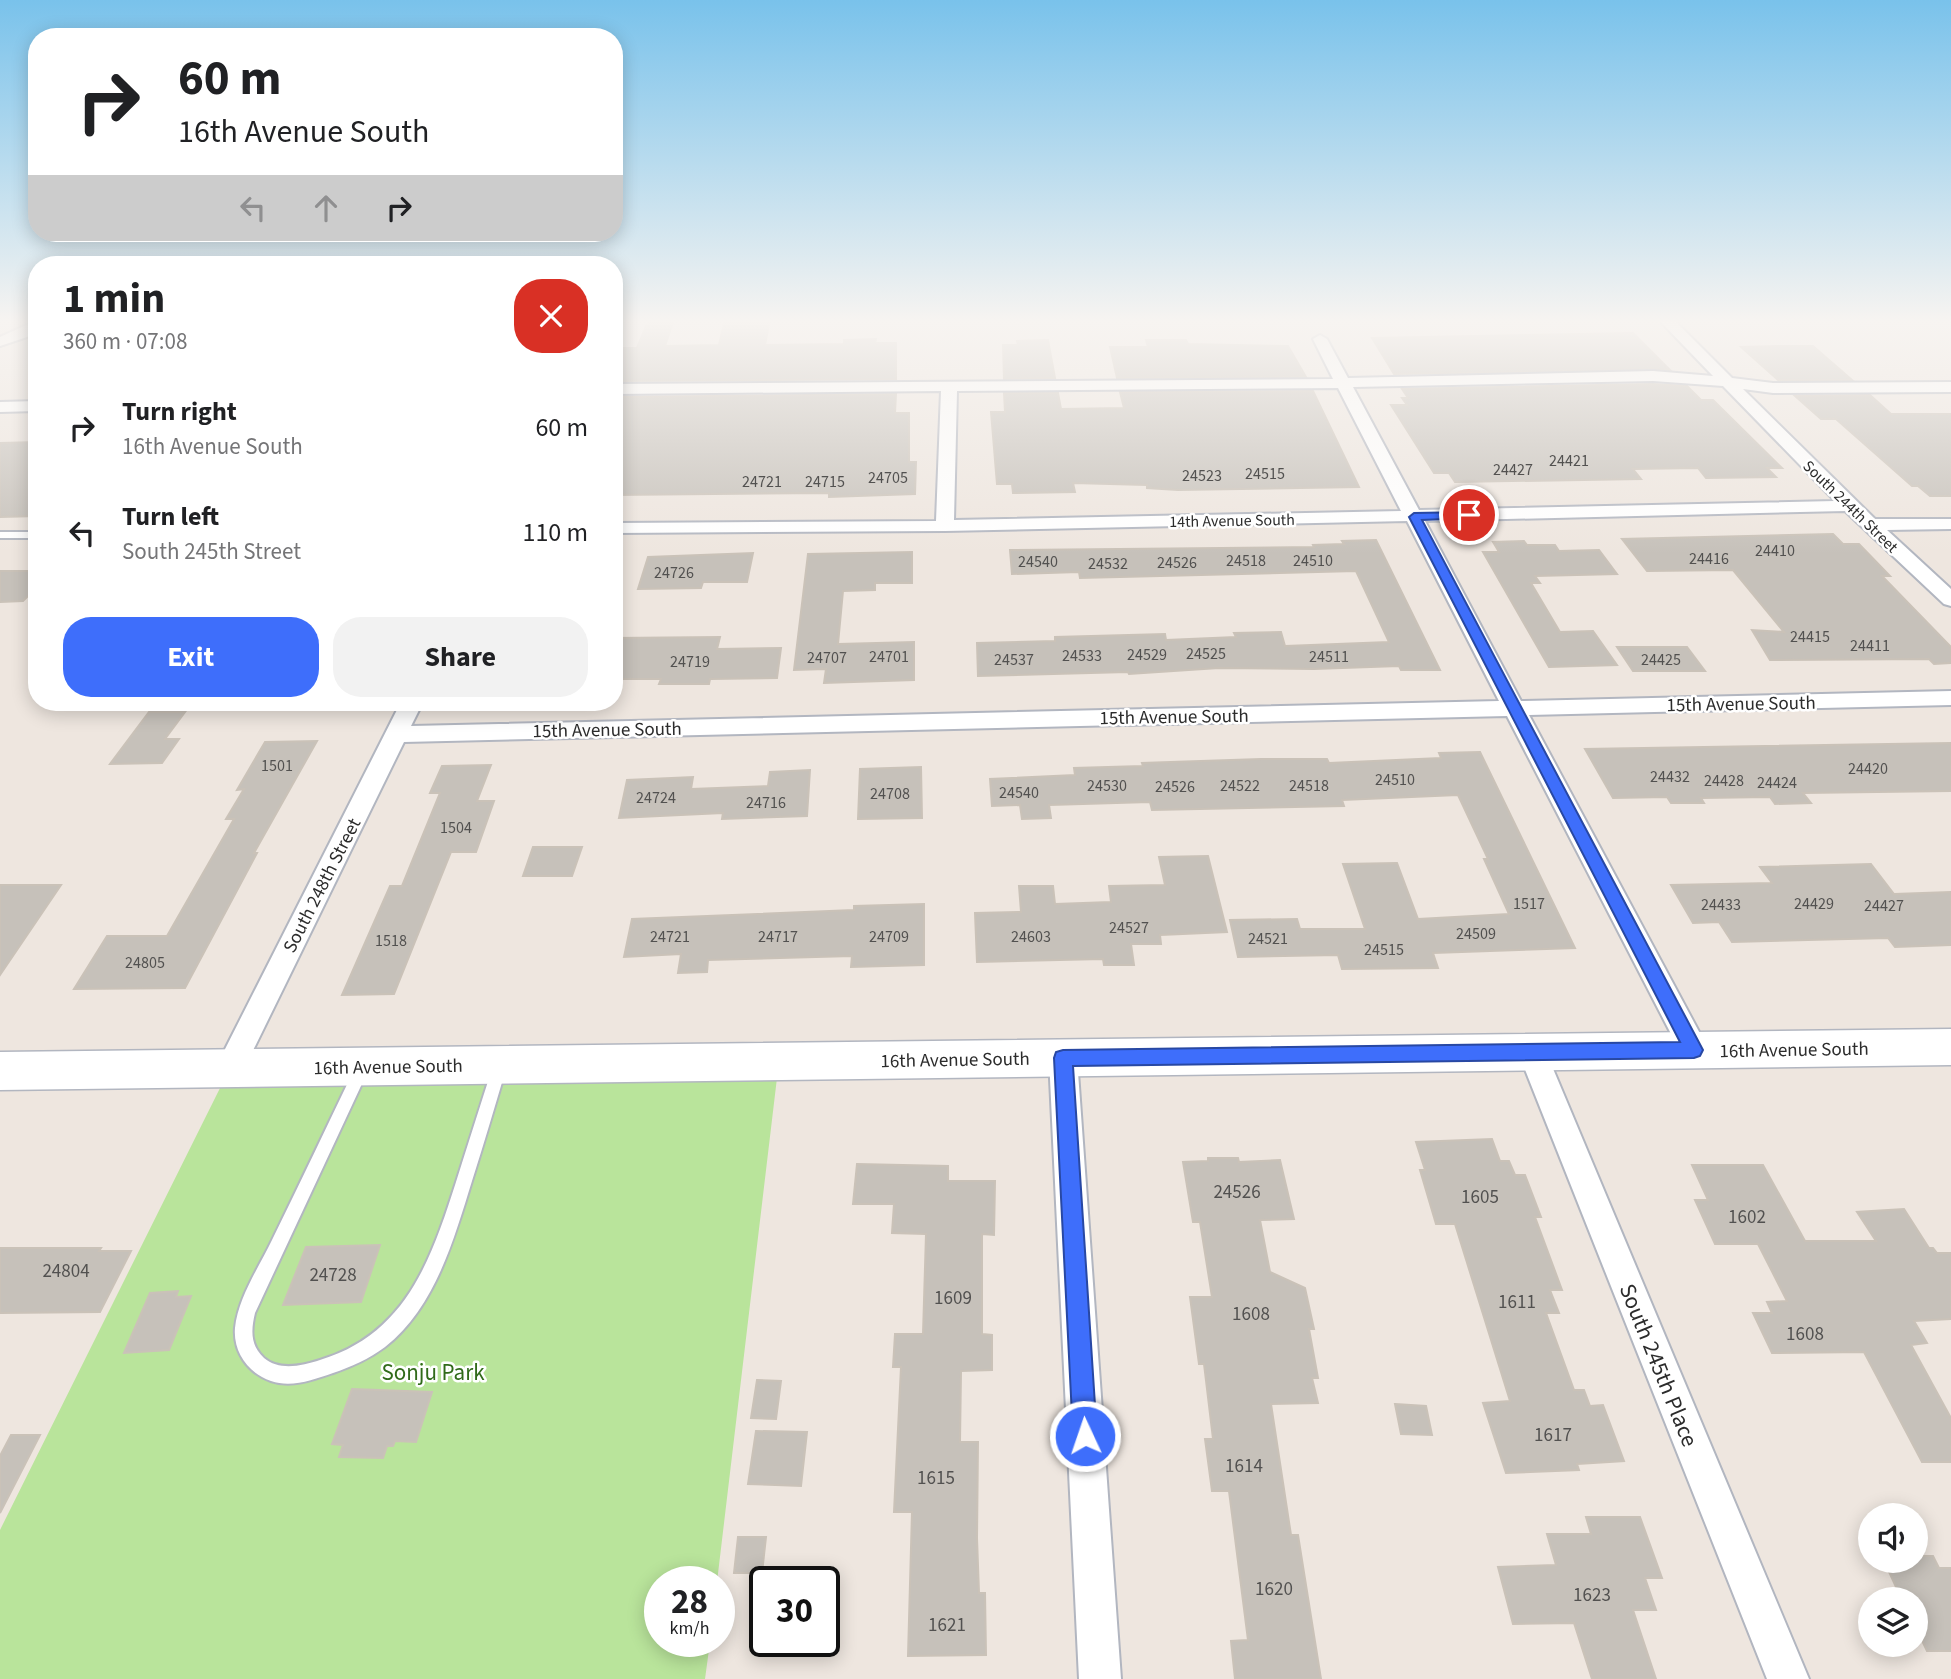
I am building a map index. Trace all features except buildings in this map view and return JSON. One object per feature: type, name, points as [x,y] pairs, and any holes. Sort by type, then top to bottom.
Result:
[{"type":"main road","name":"16th Avenue South","points":[[0,1071],[1951,1047]]},
{"type":"street","points":[[945,526],[948,397]]},
{"type":"street","points":[[1351,397],[1694,1050]]},
{"type":"street","name":"South 244th Street","points":[[1741,397],[1850,506],[1951,600]]},
{"type":"street","points":[[0,407],[28,406]]},
{"type":"street","name":"14th Avenue South","points":[[623,528],[945,526],[1850,506]]},
{"type":"street","points":[[1870,525],[1951,524]]},
{"type":"street","name":"15th Avenue South","points":[[397,734],[1951,698]]},
{"type":"street","name":"South 248th Street","points":[[230,1068],[408,711]]},
{"type":"street","name":"South 245th Place","points":[[1532,1052],[1788,1679]]},
{"type":"street","points":[[1063,1058],[1100,1679]]},
{"type":"lane","points":[[0,535],[28,535]]},
{"type":"lane","points":[[363,1066],[262,1279],[244,1323],[243,1342],[251,1360],[272,1374],[291,1376],[327,1367],[361,1353],[407,1313],[430,1278],[448,1231],[500,1065]]},
{"type":"green space","name":"Sonju Park","points":[[779,1061],[719,1566],[644,1566],[644,1657],[708,1657],[705,1679],[0,1679],[0,1530],[230,1068]]},
{"type":"route","points":[[1085,1436],[1063,1058],[1694,1050],[1414,517],[1469,515]]}]
